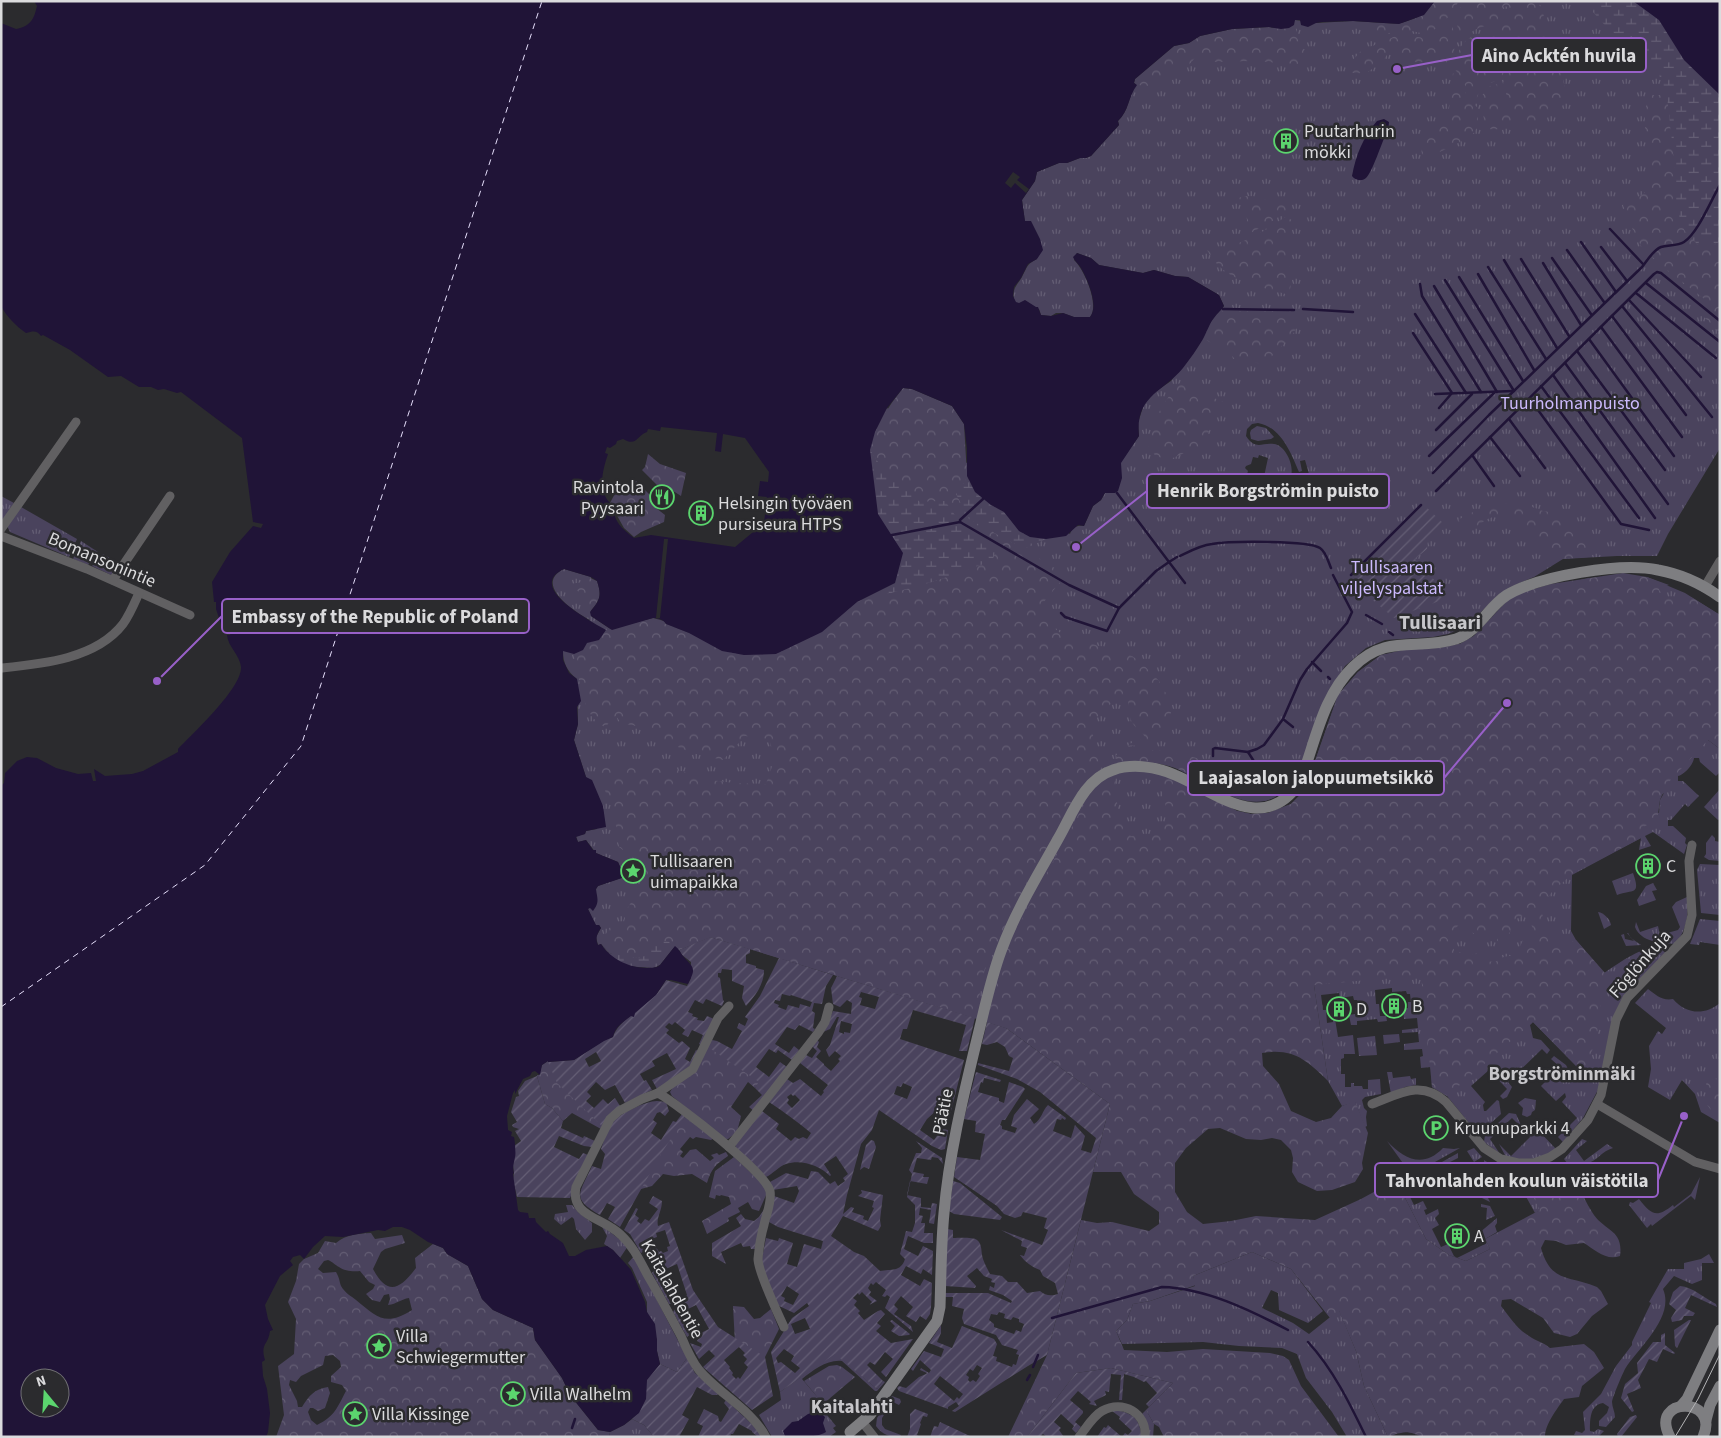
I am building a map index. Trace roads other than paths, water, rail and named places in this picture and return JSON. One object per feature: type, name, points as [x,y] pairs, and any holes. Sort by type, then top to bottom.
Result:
[{"type":"street","points":[[1,529],[76,422]]},
{"type":"street","points":[[113,580],[170,496]]},
{"type":"street","name":"Bomansonintie","points":[[1,536],[113,580],[190,615]]},
{"type":"street","points":[[1720,561],[1704,588],[1720,598]]},
{"type":"street","name":"Päätie","points":[[847,1434],[870,1415],[937,1321],[940,1307],[944,1212],[957,1128],[996,965],[1015,919],[1082,796],[1095,779],[1123,767],[1151,768],[1174,774],[1238,806],[1255,808],[1277,804],[1294,791],[1300,782],[1334,691],[1352,667],[1370,653],[1390,646],[1440,643],[1458,638],[1476,626],[1504,596],[1525,586],[1563,576],[1637,567],[1669,572],[1704,588]]},
{"type":"street","points":[[1,668],[60,659],[95,646],[104,641],[122,625],[131,612],[139,593]]},
{"type":"street","name":"Föglönkuja","points":[[1372,1104],[1410,1090],[1428,1090],[1446,1102],[1484,1148],[1501,1159],[1518,1163],[1534,1163],[1550,1157],[1562,1149],[1588,1120],[1597,1104],[1604,1085],[1616,1020],[1621,1008],[1627,998],[1687,936],[1690,929],[1692,915],[1688,861],[1692,845]]},
{"type":"street","name":"Kaitalahdentie","points":[[729,1006],[718,1018],[692,1069],[658,1093],[619,1111],[610,1119],[576,1187],[575,1199],[582,1210],[619,1232],[631,1246],[694,1362],[705,1376],[757,1423],[766,1437]]},
{"type":"street","points":[[729,1147],[818,1033],[825,1022],[829,1007]]},
{"type":"street","points":[[658,1093],[670,1100],[729,1147],[766,1183],[769,1190],[770,1204],[764,1224],[758,1260],[784,1327]]},
{"type":"street","points":[[1597,1104],[1695,1162],[1720,1169]]},
{"type":"street","points":[[1681,1406],[1687,1399],[1720,1330]]},
{"type":"street","points":[[1707,1431],[1710,1405],[1720,1386]]},
{"type":"street","points":[[1666,1435],[1666,1422],[1669,1415],[1674,1409],[1690,1405],[1696,1407],[1703,1414],[1707,1431]]},
{"type":"street","points":[[1079,1437],[1097,1414],[1122,1406],[1130,1408],[1138,1415],[1143,1423],[1145,1437]]},
{"type":"street","points":[[862,1423],[874,1437]]},
{"type":"waterway","points":[[1433,473],[1489,415],[1642,267],[1655,251],[1661,247],[1682,243],[1689,238],[1699,224],[1720,185]]},
{"type":"waterway","points":[[1610,229],[1643,264]]},
{"type":"waterway","points":[[1581,242],[1616,292]]},
{"type":"waterway","points":[[1601,247],[1627,281]]},
{"type":"waterway","points":[[1567,250],[1604,302]]},
{"type":"waterway","points":[[1552,258],[1591,314]]},
{"type":"waterway","points":[[1521,259],[1569,336]]},
{"type":"waterway","points":[[1504,260],[1557,348]]},
{"type":"waterway","points":[[1543,263],[1581,325]]},
{"type":"waterway","points":[[1488,267],[1546,359]]},
{"type":"waterway","points":[[1436,491],[1657,272],[1661,273],[1720,321]]},
{"type":"waterway","points":[[1478,274],[1534,370]]},
{"type":"waterway","points":[[1459,277],[1523,381]]},
{"type":"waterway","points":[[1445,280],[1514,391]]},
{"type":"waterway","points":[[1646,283],[1720,342]]},
{"type":"waterway","points":[[1420,284],[1422,296],[1481,392]]},
{"type":"waterway","points":[[1434,286],[1497,392]]},
{"type":"waterway","points":[[1636,293],[1716,358]]},
{"type":"waterway","points":[[1629,300],[1701,377]]},
{"type":"waterway","points":[[1622,306],[1712,417]]},
{"type":"waterway","points":[[1223,309],[1294,310]]},
{"type":"waterway","points":[[1303,309],[1353,312]]},
{"type":"waterway","points":[[1415,314],[1466,393]]},
{"type":"waterway","points":[[1612,316],[1686,415]]},
{"type":"waterway","points":[[1601,327],[1682,437]]},
{"type":"waterway","points":[[1413,333],[1452,393],[1439,408]]},
{"type":"waterway","points":[[1589,339],[1674,456]]},
{"type":"waterway","points":[[1577,351],[1665,470]]},
{"type":"waterway","points":[[1565,363],[1668,504]]},
{"type":"waterway","points":[[1553,375],[1655,518]]},
{"type":"waterway","points":[[1541,386],[1639,518]]},
{"type":"waterway","points":[[1435,394],[1513,391]]},
{"type":"waterway","points":[[1429,456],[1495,392]]},
{"type":"waterway","points":[[1436,430],[1472,394]]},
{"type":"waterway","points":[[1530,399],[1621,524],[1649,530]]},
{"type":"waterway","points":[[1509,419],[1545,468]]},
{"type":"waterway","points":[[1490,437],[1520,476]]},
{"type":"waterway","points":[[1472,455],[1494,486]]},
{"type":"waterway","points":[[1117,493],[1169,562],[1177,557]]},
{"type":"waterway","points":[[960,522],[983,499]]},
{"type":"waterway","points":[[1351,575],[1421,505]]},
{"type":"waterway","points":[[892,535],[960,522],[1069,585],[1119,608]]},
{"type":"waterway","points":[[1180,556],[1196,548],[1221,543],[1268,542],[1313,545],[1322,550],[1331,568]]},
{"type":"waterway","points":[[1061,613],[1065,617],[1107,631],[1119,608],[1156,571],[1169,562],[1185,583]]},
{"type":"waterway","points":[[1213,756],[1213,749],[1215,748],[1248,752],[1264,745],[1283,719],[1300,680],[1307,669],[1347,623],[1352,612],[1333,575]]},
{"type":"waterway","points":[[1366,615],[1382,624]]},
{"type":"waterway","points":[[1389,632],[1393,635]]},
{"type":"waterway","points":[[1312,662],[1321,671]]},
{"type":"waterway","points":[[1283,719],[1293,727]]},
{"type":"waterway","points":[[1248,752],[1255,763]]},
{"type":"waterway","points":[[1213,762],[1223,790]]},
{"type":"waterway","points":[[1260,770],[1260,775],[1272,793]]},
{"type":"waterway","points":[[1052,1318],[1162,1287],[1194,1291],[1227,1301],[1288,1330]]},
{"type":"waterway","points":[[1308,1342],[1333,1375],[1366,1437]]},
{"type":"waterway","points":[[1033,1367],[1038,1355]]},
{"type":"waterway","points":[[1027,1380],[1030,1375]]},
{"type":"waterway","points":[[572,1428],[575,1419]]},
{"type":"tram line","points":[[1675,1437],[1698,1399],[1720,1354]]},
{"type":"place","name":"Aino Acktén huvila","points":[[1397,69]]},
{"type":"place","name":"Puutarhurin mökki","points":[[1286,141]]},
{"type":"place","name":"Ravintola Pyysaari","points":[[662,497]]},
{"type":"place","name":"Helsingin työväen pursiseura HTPS","points":[[701,513]]},
{"type":"place","name":"Henrik Borgströmin puisto","points":[[1076,547]]},
{"type":"place","name":"Embassy of the Republic of Poland","points":[[157,681]]},
{"type":"place","name":"Laajasalon jalopuumetsikkö","points":[[1507,703]]},
{"type":"place","name":"C","points":[[1648,866]]},
{"type":"place","name":"Tullisaaren uimapaikka","points":[[633,871]]},
{"type":"place","name":"B","points":[[1394,1006]]},
{"type":"place","name":"D","points":[[1339,1009]]},
{"type":"place","name":"Tahvonlahden koulun väistötila","points":[[1684,1116]]},
{"type":"place","name":"Kruunuparkki 4","points":[[1436,1128]]},
{"type":"place","name":"A","points":[[1457,1236]]},
{"type":"place","name":"Villa Schwiegermutter","points":[[379,1346]]},
{"type":"place","name":"Villa Walhelm","points":[[513,1394]]},
{"type":"place","name":"Villa Kissinge","points":[[355,1414]]},
{"type":"district","name":"Tullisaari","points":[[1440,623]]},
{"type":"district","name":"Borgströminmäki","points":[[1562,1074]]},
{"type":"district","name":"Kaitalahti","points":[[852,1407]]},
{"type":"park label","name":"Tuurholmanpuisto","points":[[1570,403]]},
{"type":"park label","name":"Tullisaaren viljelyspalstat","points":[[1392,577]]}]
